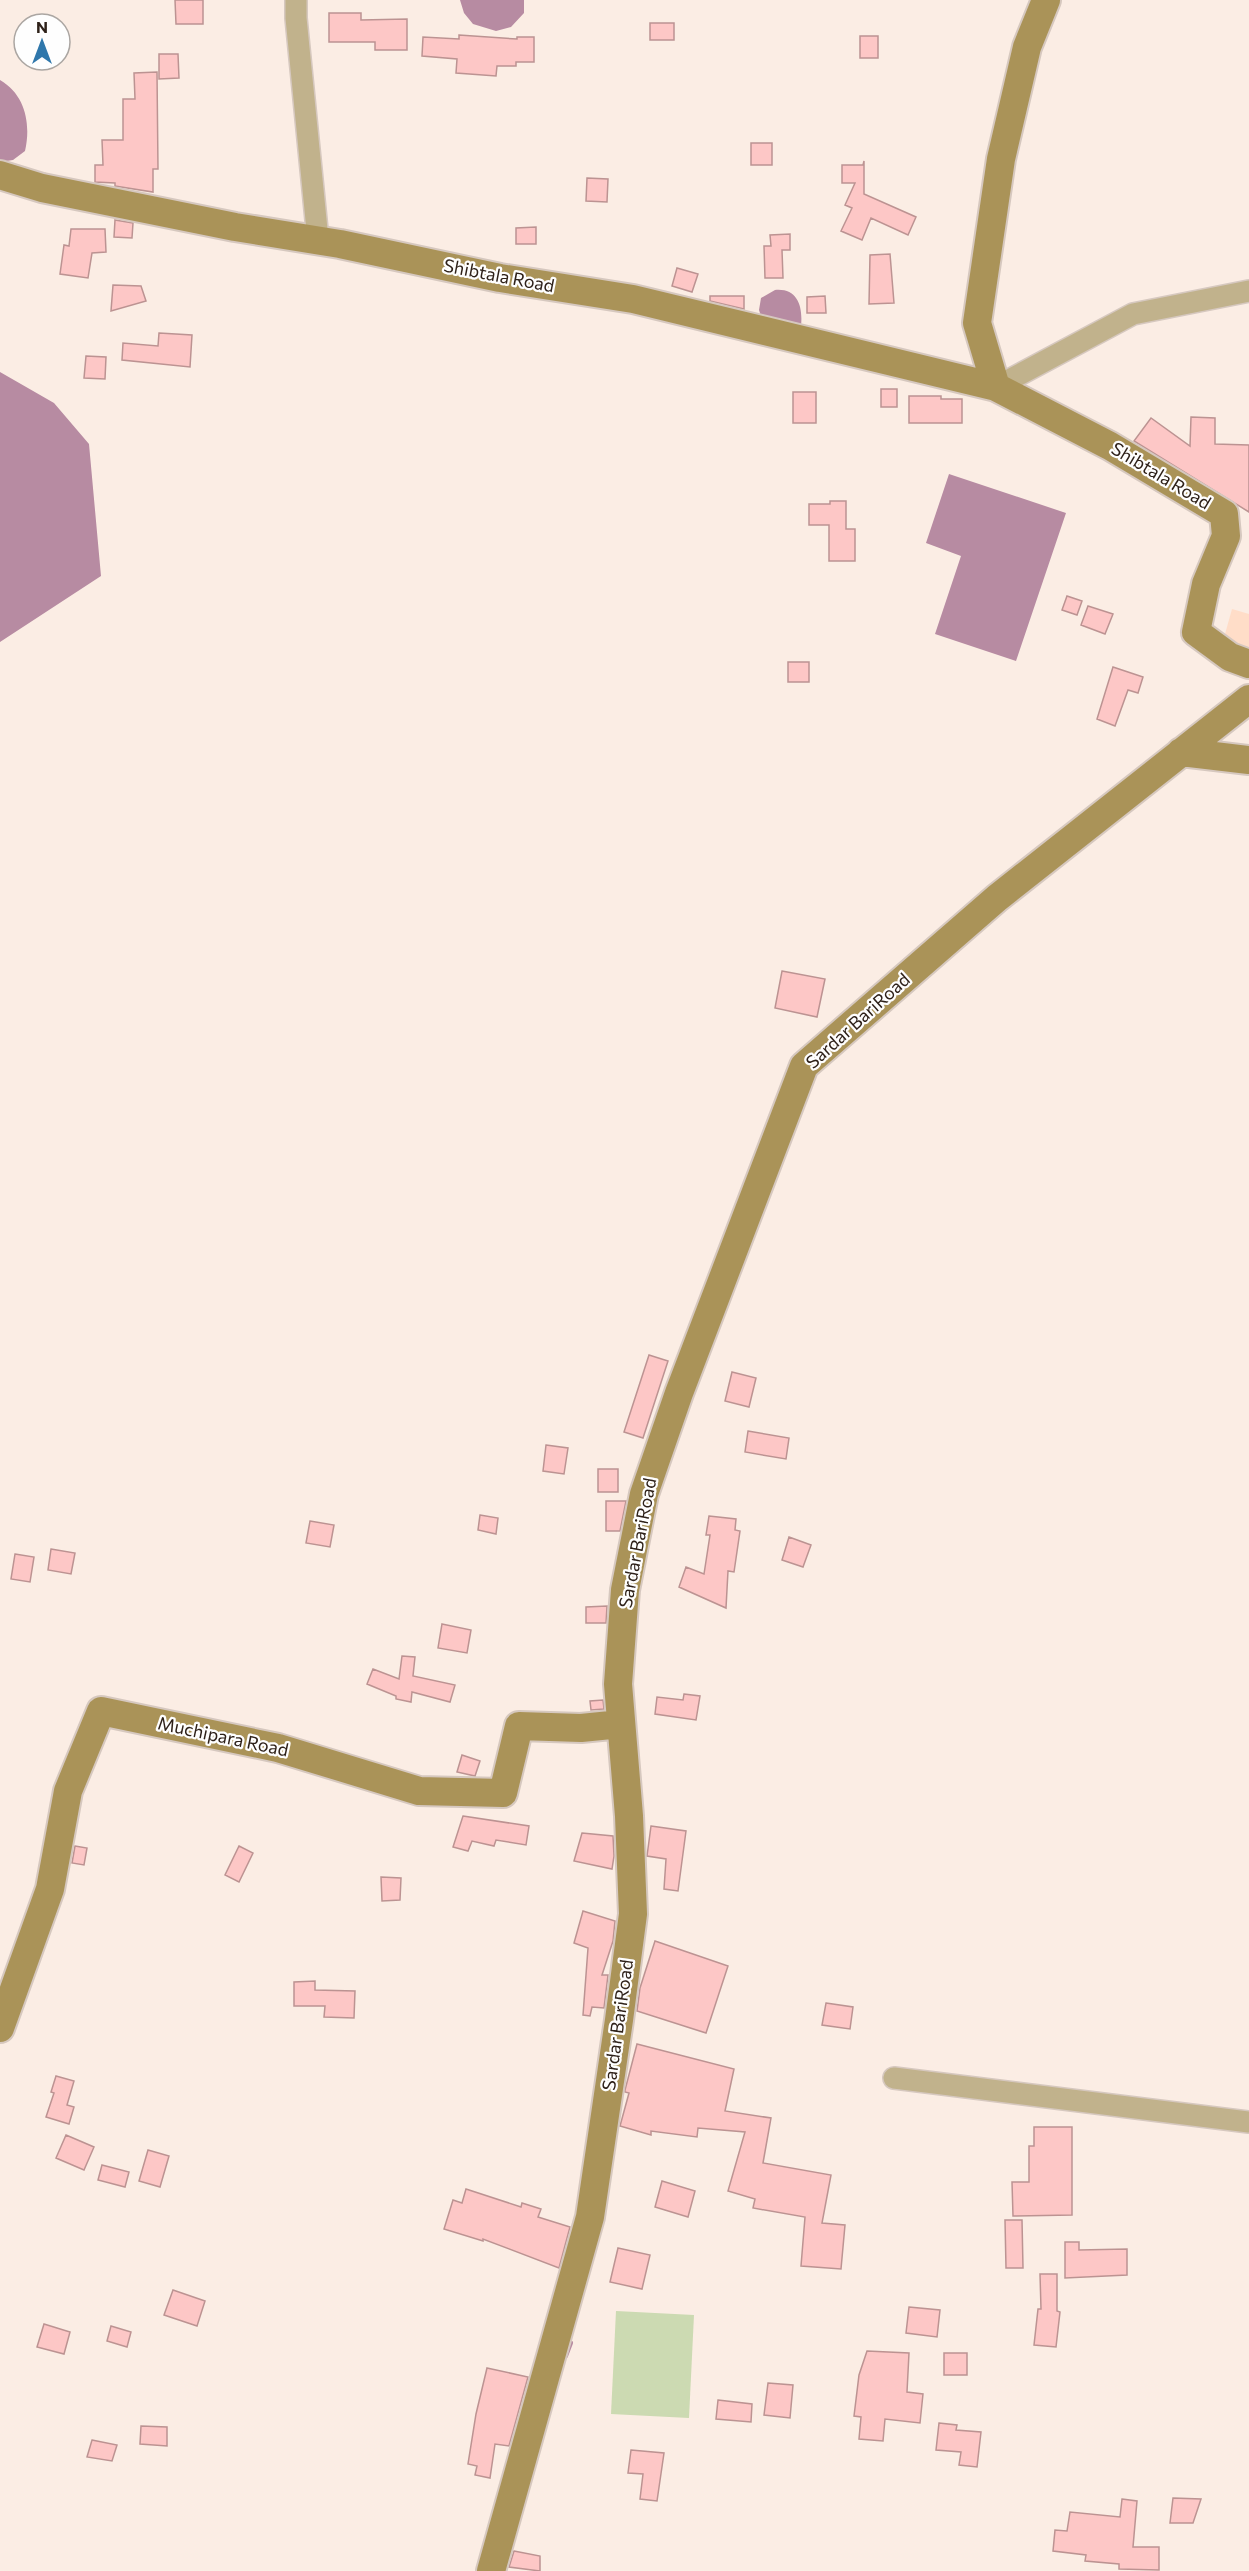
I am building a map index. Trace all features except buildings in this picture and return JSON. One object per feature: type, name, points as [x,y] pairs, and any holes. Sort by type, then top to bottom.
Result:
[{"type":"street","points":[[296,0],[318,240]]},
{"type":"street","points":[[1046,0],[1027,46],[1000,159],[976,323],[996,387],[1133,314],[1249,291]]},
{"type":"street","name":"Shibtala Road","points":[[0,175],[42,188],[235,227],[318,240],[500,278],[633,299],[996,387],[1110,446],[1224,514],[1226,536],[1206,584],[1196,632],[1230,657],[1249,664]]},
{"type":"street","name":"Sardar BariRoad","points":[[491,2571],[548,2374],[592,2205],[633,1914],[629,1816],[618,1684],[625,1590],[644,1494],[679,1393],[804,1066],[997,898],[1249,699]]},
{"type":"street","points":[[1181,752],[1249,760]]},
{"type":"street","name":"Muchipara Road","points":[[0,2028],[50,1888],[68,1791],[101,1711],[278,1748],[420,1791],[503,1793],[519,1726],[581,1728],[621,1724]]},
{"type":"street","points":[[894,2078],[1249,2122]]},
{"type":"shaded area","points":[[460,0],[524,0],[524,13],[511,27],[496,31],[473,24],[464,13]]},
{"type":"shaded area","points":[[0,80],[9,86],[21,102],[27,121],[27,141],[25,151],[13,160],[0,162]]},
{"type":"shaded area","points":[[775,290],[789,292],[797,300],[801,312],[801,326],[764,326],[759,310],[761,298]]},
{"type":"shaded area","points":[[0,372],[54,403],[89,444],[101,576],[0,642]]},
{"type":"shaded area","points":[[949,474],[1066,513],[1016,661],[935,634],[961,556],[926,543]]},
{"type":"shaded area","points":[[1232,609],[1249,614],[1249,663],[1220,652]]},
{"type":"green space","points":[[616,2311],[694,2315],[689,2418],[611,2414]]},
{"type":"waterway","points":[[565,2356],[570,2343]]}]
